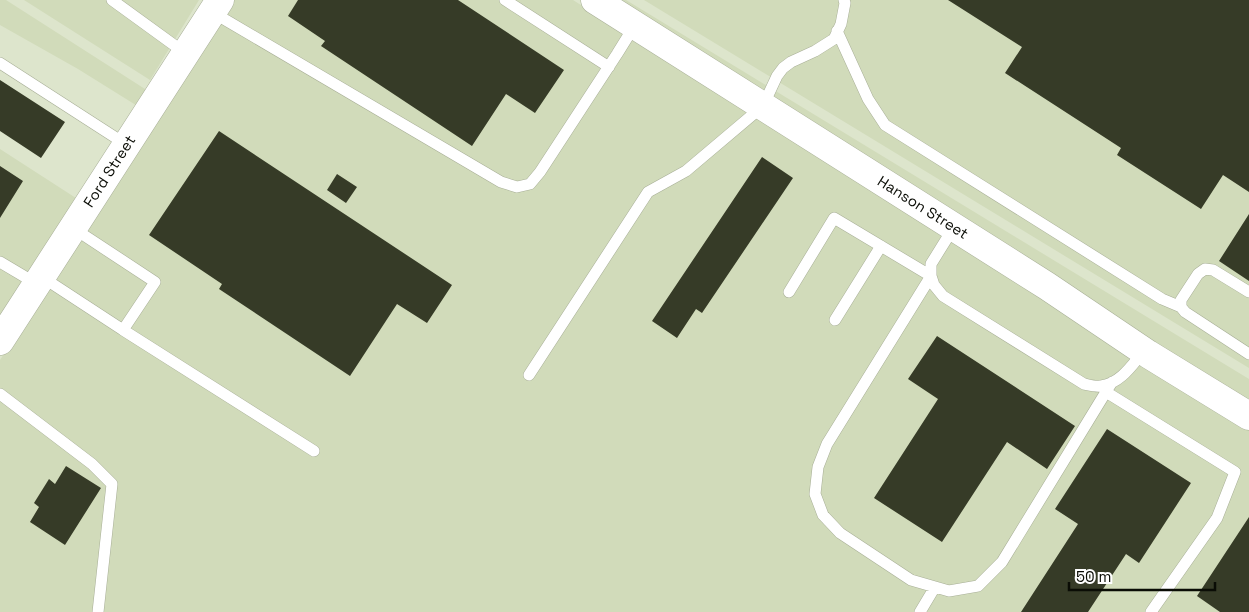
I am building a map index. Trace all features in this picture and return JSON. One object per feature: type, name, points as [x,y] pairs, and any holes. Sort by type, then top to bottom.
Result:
[{"type":"street","name":"Hanson Street","points":[[595,0],[1047,286],[1144,351],[1249,416]]},
{"type":"street","name":"Ford Street","points":[[0,341],[216,6]]},
{"type":"lane","points":[[112,0],[185,54]]},
{"type":"lane","points":[[505,0],[609,67]]},
{"type":"lane","points":[[529,375],[648,192],[686,171],[763,106],[777,76],[783,68],[791,62],[815,51],[834,38],[841,24],[845,1]]},
{"type":"lane","points":[[216,6],[501,182],[517,187],[530,184],[540,172],[609,67],[634,25]]},
{"type":"lane","points":[[838,31],[868,99],[885,125],[1162,299],[1181,307],[1195,320],[1249,354]]},
{"type":"lane","points":[[0,63],[127,145]]},
{"type":"lane","points":[[788,292],[834,218],[931,276]]},
{"type":"lane","points":[[954,227],[931,264],[931,276],[934,284],[943,296],[1084,384],[1109,387],[1236,472],[1216,518],[1151,612]]},
{"type":"lane","points":[[73,228],[155,282],[123,330]]},
{"type":"lane","points":[[835,320],[880,246]]},
{"type":"lane","points":[[0,262],[39,281],[123,330],[314,451]]},
{"type":"lane","points":[[1181,307],[1181,300],[1198,274],[1205,269],[1213,270],[1249,292]]},
{"type":"lane","points":[[931,276],[827,444],[818,467],[815,494],[823,515],[840,533],[910,580],[949,591],[978,586],[1002,562],[1109,387],[1124,375],[1144,351]]},
{"type":"lane","points":[[0,394],[92,464],[112,484],[98,612]]},
{"type":"lane","points":[[920,612],[935,587]]},
{"type":"shaded area","points":[[0,0],[6,0],[145,89],[150,90],[139,107],[78,69],[0,25]]},
{"type":"shaded area","points":[[24,0],[199,0],[150,80]]},
{"type":"shaded area","points":[[231,0],[573,0],[1249,429],[1249,612],[0,612],[0,360]]},
{"type":"shaded area","points":[[616,0],[626,0],[1249,379],[1249,403]]},
{"type":"shaded area","points":[[644,0],[1249,0],[1249,368]]},
{"type":"shaded area","points":[[0,149],[79,200],[0,322]]},
{"type":"building","points":[[298,0],[458,0],[564,70],[535,113],[506,94],[472,146],[321,46],[325,41],[288,16]]},
{"type":"building","points":[[948,0],[1249,0],[1249,192],[1223,175],[1201,209],[1117,155],[1121,148],[1005,73],[1022,47]]},
{"type":"building","points":[[0,80],[65,122],[41,158],[0,131]]},
{"type":"building","points":[[219,131],[452,285],[427,323],[397,304],[350,376],[219,289],[222,284],[149,235]]},
{"type":"building","points":[[762,157],[793,178],[702,313],[696,309],[677,338],[652,321]]},
{"type":"building","points":[[0,166],[23,181],[0,218]]},
{"type":"building","points":[[337,174],[357,187],[346,203],[327,190]]},
{"type":"building","points":[[1249,214],[1249,281],[1219,261]]},
{"type":"building","points":[[937,336],[1075,426],[1047,469],[1007,442],[942,542],[874,498],[938,399],[908,379]]},
{"type":"building","points":[[1107,429],[1191,483],[1139,563],[1126,554],[1088,612],[1021,612],[1078,524],[1055,509]]},
{"type":"building","points":[[66,466],[101,488],[65,545],[30,522],[39,507],[34,503],[49,479],[55,484]]},
{"type":"building","points":[[1249,517],[1249,612],[1220,612],[1197,596]]}]
